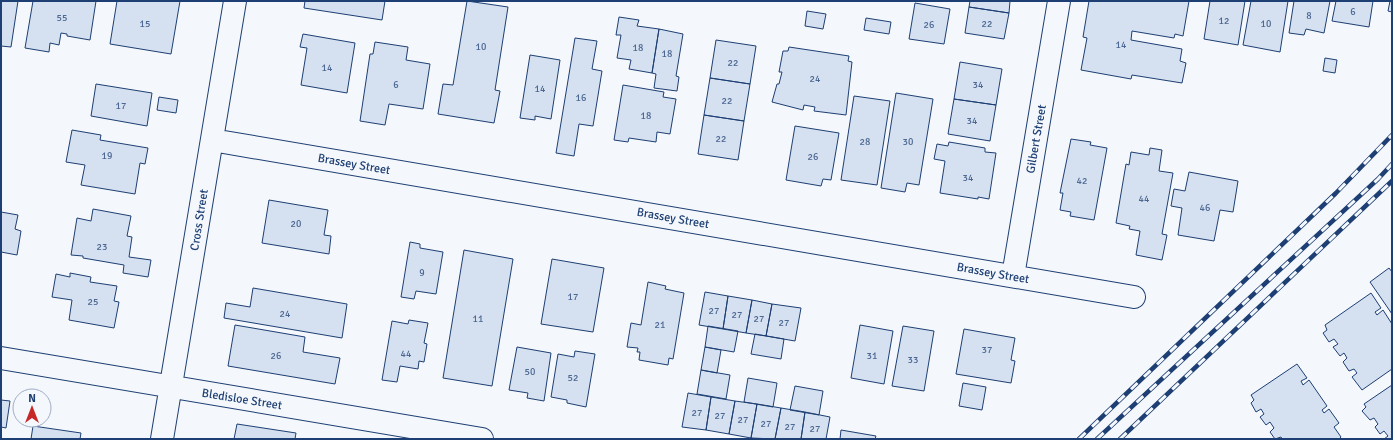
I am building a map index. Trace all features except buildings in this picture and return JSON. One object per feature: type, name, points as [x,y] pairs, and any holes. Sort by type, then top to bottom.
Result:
[{"type":"street","name":"Cross Street","points":[[162,439],[235,1]]},
{"type":"street","name":"Gilbert Street","points":[[1013,276],[1059,1]]},
{"type":"street","name":"Brassey Street","points":[[212,140],[1134,297]]},
{"type":"street","name":"Bledisloe Street","points":[[1,358],[482,439]]},
{"type":"railway","points":[[1079,439],[1336,193],[1392,135]]},
{"type":"railway","points":[[1097,439],[1378,179],[1392,164]]},
{"type":"railway","points":[[1120,439],[1392,181]]}]
